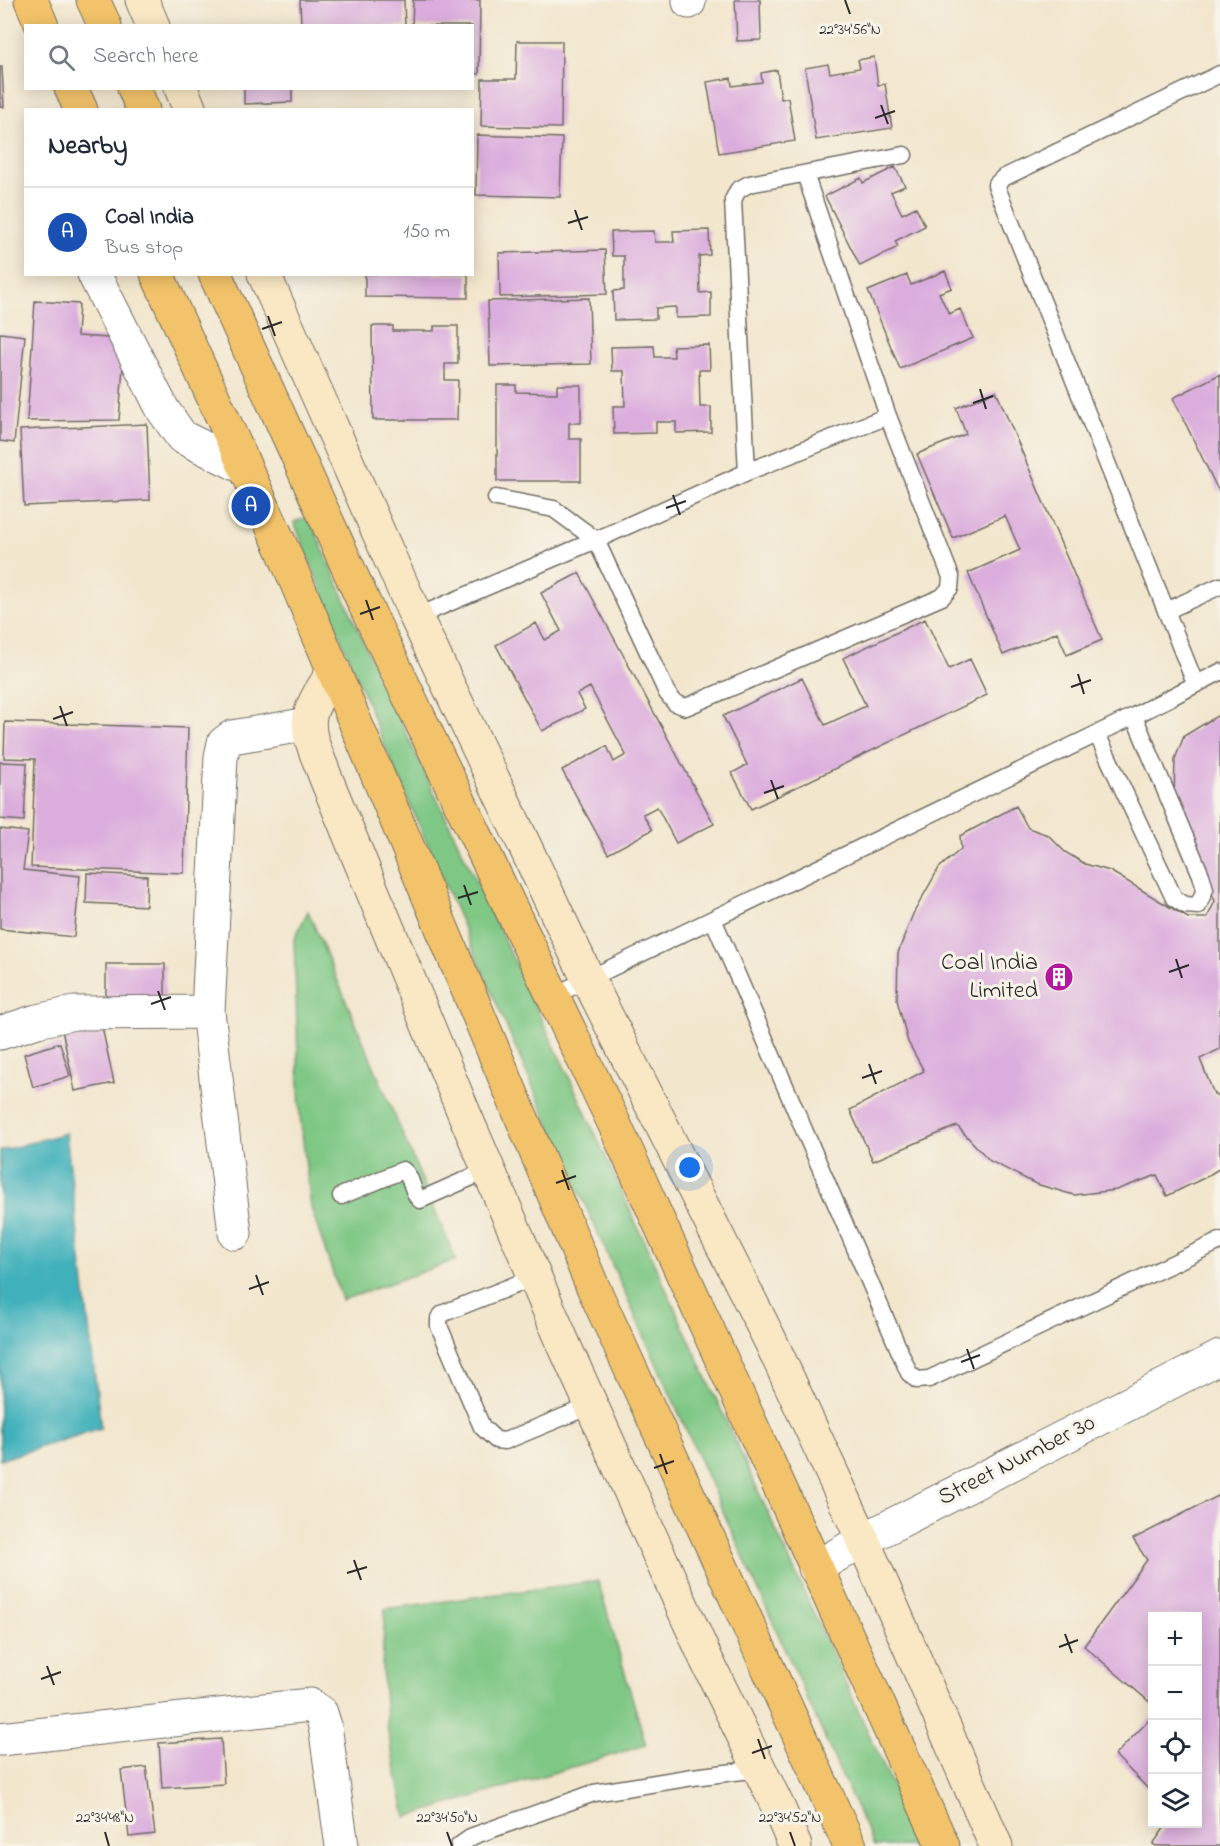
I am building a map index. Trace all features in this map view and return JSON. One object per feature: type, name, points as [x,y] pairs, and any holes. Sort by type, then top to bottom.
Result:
[{"type":"main road","points":[[31,0],[41,24]]},
{"type":"main road","points":[[93,0],[104,24]]},
{"type":"main road","points":[[72,90],[80,108]]},
{"type":"main road","points":[[135,90],[142,108]]},
{"type":"main road","points":[[158,276],[282,548],[592,1285],[850,1846]]},
{"type":"main road","points":[[217,276],[365,605],[613,1121],[943,1846]]},
{"type":"street","points":[[142,0],[152,24]]},
{"type":"street","points":[[182,90],[189,108]]},
{"type":"street","points":[[95,276],[163,410],[182,437],[245,468]]},
{"type":"street","points":[[265,276],[416,616],[588,979],[770,1340],[863,1540],[996,1846]]},
{"type":"street","points":[[334,670],[310,713],[309,724],[310,735],[325,776],[488,1170],[707,1661],[795,1846]]},
{"type":"street","points":[[235,1233],[208,1012],[221,757],[224,743],[232,737],[309,724]]},
{"type":"street","points":[[0,1033],[37,1021],[74,1013],[208,1012]]},
{"type":"street","name":"Street Number 30","points":[[815,1568],[863,1540],[1220,1357]]},
{"type":"street","points":[[0,1739],[310,1706],[321,1713],[325,1726],[342,1846]]},
{"type":"lane","points":[[1195,683],[996,185],[1003,178],[1220,74]]},
{"type":"lane","points":[[747,472],[733,200],[738,190],[749,184],[904,155]]},
{"type":"lane","points":[[496,498],[555,509],[596,540],[667,693],[675,703],[686,707],[698,704],[942,597],[950,588],[951,577],[888,417],[805,174]]},
{"type":"lane","points":[[416,616],[596,540],[747,472],[888,417]]},
{"type":"lane","points":[[1166,611],[1220,586]]},
{"type":"lane","points":[[553,996],[1097,734],[1220,672]]},
{"type":"lane","points":[[1097,734],[1174,898],[1185,905],[1198,906],[1205,890],[1201,875],[1134,716]]},
{"type":"lane","points":[[713,919],[909,1372],[917,1380],[929,1379],[1220,1241]]},
{"type":"lane","points":[[341,1196],[403,1170],[408,1173],[416,1196],[420,1200],[488,1170]]},
{"type":"lane","points":[[535,1277],[444,1313],[439,1318],[439,1326],[482,1427],[496,1440],[505,1441],[592,1405]]},
{"type":"lane","points":[[459,1846],[473,1836],[594,1793],[759,1769]]},
{"type":"green space","points":[[309,517],[371,659],[578,1096],[920,1846],[874,1846],[544,1113],[383,742],[294,522]]},
{"type":"green space","points":[[308,911],[456,1260],[342,1300],[311,1208],[300,1116],[294,940]]},
{"type":"green space","points":[[598,1581],[646,1745],[406,1817],[387,1728],[382,1668],[385,1609]]},
{"type":"water","points":[[66,1133],[101,1428],[0,1460],[0,1151]]},
{"type":"building","points":[[300,0],[404,0],[405,24],[301,24]]},
{"type":"building","points":[[413,0],[480,0],[479,74],[474,74],[474,24],[412,24]]},
{"type":"building","points":[[735,0],[760,0],[761,40],[737,41]]},
{"type":"building","points":[[517,41],[562,41],[561,128],[481,126],[482,79],[516,79]]},
{"type":"building","points":[[874,57],[878,85],[885,84],[892,128],[816,140],[805,68],[828,64],[830,73],[860,68],[858,60]]},
{"type":"building","points":[[0,67],[2,67],[4,107],[0,107]]},
{"type":"building","points":[[777,70],[781,99],[788,98],[795,141],[719,153],[707,82],[731,78],[732,86],[762,82],[761,73]]},
{"type":"building","points":[[244,90],[292,90],[292,102],[244,104]]},
{"type":"building","points":[[477,135],[562,138],[560,197],[476,195]]},
{"type":"building","points":[[895,167],[905,186],[891,192],[902,214],[916,207],[925,226],[895,241],[898,247],[860,266],[825,196],[861,178],[863,183]]},
{"type":"building","points":[[709,230],[710,255],[699,256],[700,293],[711,292],[711,317],[676,318],[676,307],[656,308],[656,319],[614,320],[613,291],[624,290],[624,256],[612,256],[611,232],[654,231],[655,242],[674,242],[673,231]]},
{"type":"building","points":[[605,250],[607,294],[500,297],[499,253]]},
{"type":"building","points":[[945,271],[952,288],[939,293],[949,314],[960,309],[973,338],[900,369],[868,291],[907,275],[911,285]]},
{"type":"building","points":[[365,276],[468,276],[468,298],[365,297]]},
{"type":"building","points":[[589,298],[591,364],[490,366],[488,301]]},
{"type":"building","points":[[35,301],[79,304],[77,336],[125,339],[119,420],[27,421]]},
{"type":"building","points":[[372,326],[393,326],[393,331],[434,331],[434,326],[458,326],[458,364],[445,364],[445,380],[458,380],[457,420],[373,420]]},
{"type":"building","points":[[0,333],[25,336],[14,443],[0,441]]},
{"type":"building","points":[[709,345],[710,370],[699,370],[700,407],[711,407],[711,432],[676,433],[676,422],[656,422],[656,433],[614,434],[613,406],[625,406],[624,371],[612,371],[611,347],[654,346],[655,357],[674,357],[673,346]]},
{"type":"building","points":[[1220,374],[1220,494],[1173,398]]},
{"type":"building","points":[[497,385],[516,385],[516,392],[557,393],[557,385],[581,385],[581,423],[569,423],[569,439],[581,439],[581,481],[497,481]]},
{"type":"building","points":[[996,391],[1102,640],[1067,655],[1057,632],[1003,655],[968,573],[1020,550],[1005,516],[953,538],[917,454],[966,434],[956,408]]},
{"type":"building","points":[[147,424],[150,500],[24,506],[20,430]]},
{"type":"building","points":[[579,573],[714,824],[676,843],[657,807],[643,814],[652,830],[608,854],[562,770],[607,746],[614,762],[626,755],[590,687],[577,694],[585,709],[542,731],[496,645],[536,623],[545,640],[561,631],[541,593]]},
{"type":"building","points":[[925,619],[949,669],[970,659],[987,695],[751,809],[732,773],[747,765],[723,716],[802,678],[825,725],[866,706],[843,658]]},
{"type":"building","name":"Coal India Limited","points":[[1220,714],[1220,1049],[1200,1059],[1214,1094],[1220,1099],[1220,1168],[1167,1196],[1157,1175],[1116,1190],[1074,1195],[1036,1184],[990,1161],[957,1126],[873,1161],[850,1110],[924,1071],[908,1042],[897,1000],[898,953],[913,914],[939,868],[961,849],[960,836],[1016,806],[1028,828],[1048,835],[1065,852],[1085,864],[1110,871],[1188,918],[1207,918],[1215,901],[1174,798],[1175,759],[1184,736]]},
{"type":"building","points":[[5,722],[188,728],[184,873],[31,867],[35,759],[4,758]]},
{"type":"building","points":[[0,762],[27,763],[24,821],[0,819]]},
{"type":"building","points":[[0,829],[28,832],[23,870],[80,876],[74,937],[0,929]]},
{"type":"building","points":[[87,873],[147,876],[146,906],[86,903]]},
{"type":"building","points":[[106,964],[165,964],[165,1009],[106,1009]]},
{"type":"building","points":[[100,1017],[114,1083],[75,1091],[61,1025]]},
{"type":"building","points":[[60,1043],[70,1076],[33,1087],[24,1054]]},
{"type":"building","points":[[1220,1495],[1220,1846],[1156,1846],[1153,1844],[1164,1828],[1202,1828],[1202,1612],[1148,1612],[1148,1701],[1084,1646],[1147,1560],[1133,1539]]},
{"type":"building","points":[[1148,1721],[1148,1789],[1115,1755]]},
{"type":"building","points":[[221,1739],[224,1784],[162,1788],[159,1743]]},
{"type":"building","points":[[146,1767],[155,1834],[129,1837],[121,1770]]},
{"type":"place","name":"Coal India","points":[[251,506]]},
{"type":"place","name":"Coal India Limited","points":[[1059,977]]}]
